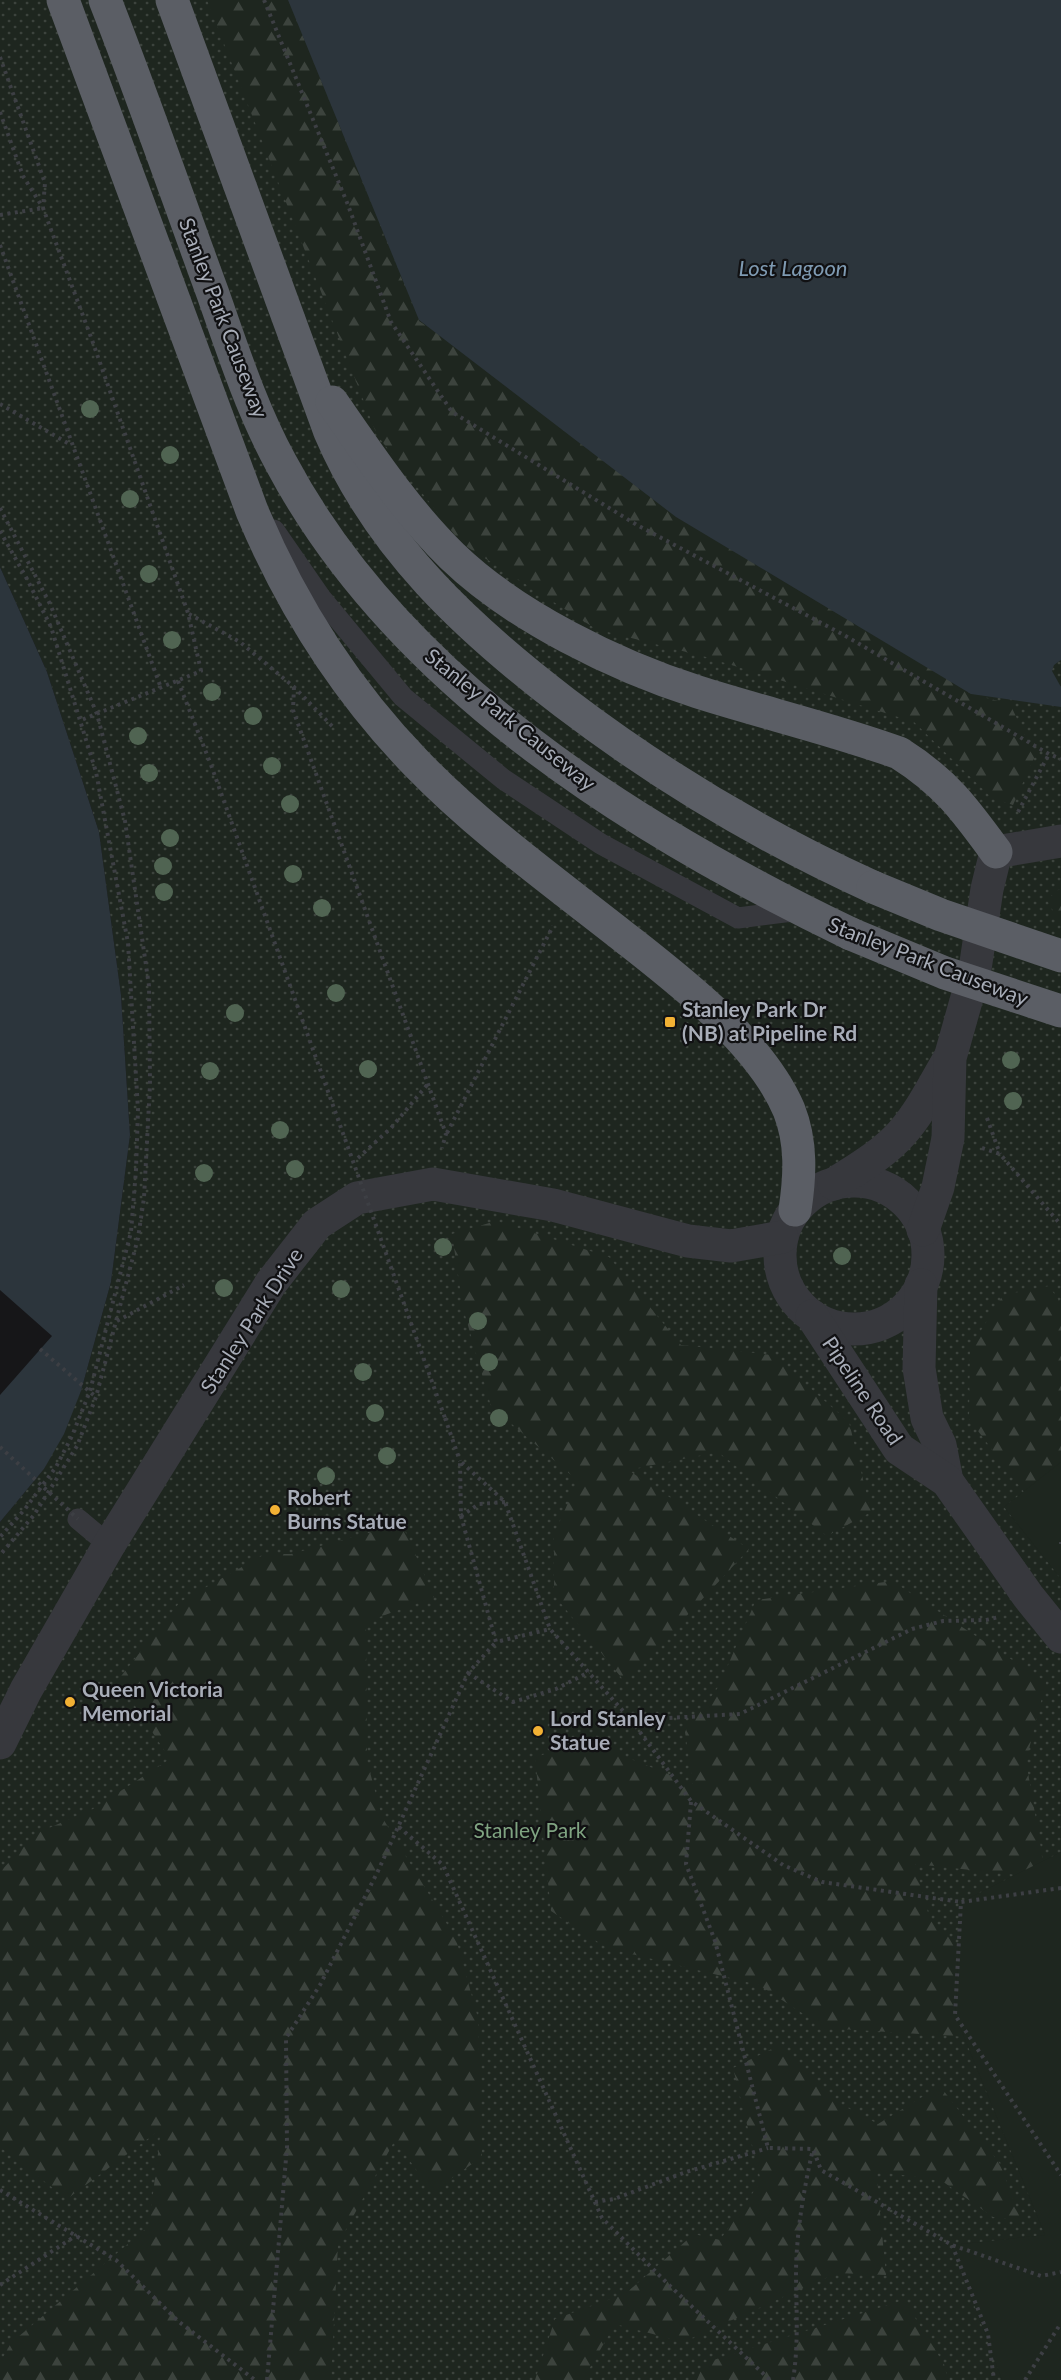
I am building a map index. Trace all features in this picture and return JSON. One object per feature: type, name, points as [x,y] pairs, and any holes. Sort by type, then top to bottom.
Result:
[{"type":"highway","points":[[63,0],[230,454],[263,537],[284,582],[320,642],[386,730],[454,801],[668,971],[724,1022],[753,1054],[788,1109],[797,1134],[799,1183],[788,1223]]},
{"type":"highway","name":"Stanley Park Causeway","points":[[105,0],[267,435],[304,503],[349,569],[381,608],[456,681],[535,745],[604,795],[710,862],[851,934],[945,973],[1061,1011]]},
{"type":"highway","points":[[172,0],[330,432],[362,497],[408,560],[463,618],[543,686],[646,762],[778,840],[873,887],[980,930],[1061,956]]},
{"type":"highway","points":[[303,360],[389,484],[453,557],[490,588],[550,626],[626,664],[663,679],[898,753],[928,771],[961,804],[996,852]]},
{"type":"street","points":[[923,1230],[938,1186],[948,1138],[950,1058],[975,969],[987,889],[996,852],[1061,841]]},
{"type":"street","points":[[834,1184],[885,1150],[901,1134],[913,1119],[950,1058]]},
{"type":"street","points":[[849,1181],[881,1186],[905,1202],[916,1215],[923,1230],[927,1258],[921,1285],[907,1306],[888,1321],[865,1328],[840,1328],[812,1316],[800,1307],[785,1282],[780,1267],[788,1223],[819,1190],[834,1184],[849,1181]]},
{"type":"street","name":"Stanley Park Drive","points":[[0,1743],[26,1690],[110,1545],[272,1283],[317,1224],[357,1198],[434,1184],[553,1205],[688,1242],[731,1246],[788,1223]]},
{"type":"street","name":"Pipeline Road","points":[[921,1285],[918,1368],[927,1418],[940,1445],[947,1481]]},
{"type":"street","name":"Pipeline Road","points":[[812,1316],[899,1449],[947,1481],[1028,1596],[1061,1636]]},
{"type":"lane","points":[[230,454],[258,506],[315,589],[403,697],[503,779],[601,844],[738,918],[801,910]]},
{"type":"lane","points":[[78,1519],[110,1545]]},
{"type":"path","points":[[264,0],[348,205],[391,322],[452,412],[637,525],[842,634],[1061,759]]},
{"type":"path","points":[[0,57],[45,183],[43,208]]},
{"type":"path","points":[[0,112],[23,176],[43,208],[188,613],[201,671],[79,721]]},
{"type":"path","points":[[0,215],[43,208]]},
{"type":"path","points":[[0,245],[161,688]]},
{"type":"path","points":[[0,404],[71,445]]},
{"type":"path","points":[[0,508],[50,604],[97,714],[125,820],[149,986],[150,1085],[144,1198],[138,1238],[96,1397],[77,1446],[34,1515],[0,1555]]},
{"type":"path","points":[[0,531],[51,627],[96,772],[128,943],[138,1110],[131,1232],[90,1390],[72,1436],[56,1467],[25,1509],[0,1537]]},
{"type":"path","points":[[188,613],[240,642],[294,687],[335,729]]},
{"type":"path","points":[[178,681],[211,765],[460,1461],[461,1516],[496,1642]]},
{"type":"path","points":[[294,687],[293,711],[446,1134]]},
{"type":"path","points":[[1017,814],[1049,754]]},
{"type":"path","points":[[434,1184],[446,1134],[554,925]]},
{"type":"path","points":[[985,1112],[1000,1154],[1061,1225]]},
{"type":"path","points":[[980,1147],[1000,1154]]},
{"type":"path","points":[[108,1326],[184,1285]]},
{"type":"path","points":[[40,1350],[96,1397]]},
{"type":"path","points":[[0,1447],[78,1519]]},
{"type":"path","points":[[460,1461],[505,1502],[550,1629],[631,1720],[692,1801],[783,1865],[822,1882],[961,1902],[1061,1888]]},
{"type":"path","points":[[461,1516],[479,1504],[505,1502]]},
{"type":"path","points":[[631,1720],[740,1714],[912,1629],[943,1621],[986,1620],[1003,1616]]},
{"type":"path","points":[[267,2380],[287,2147],[286,2038],[320,1985],[399,1827],[468,1673],[496,1642],[550,1629]]},
{"type":"path","points":[[468,1673],[513,1702],[556,1689],[590,1672]]},
{"type":"path","points":[[692,1801],[686,1864],[715,1941],[768,2148]]},
{"type":"path","points":[[399,1827],[443,1865],[602,2218],[770,2380]]},
{"type":"path","points":[[961,1902],[955,2015],[1061,2175]]},
{"type":"path","points":[[595,2202],[614,2199],[686,2172],[768,2148],[813,2149]]},
{"type":"path","points":[[813,2149],[821,2170],[952,2245],[1041,2276],[1061,2272]]},
{"type":"path","points":[[793,2380],[797,2355],[796,2266],[804,2191],[813,2149]]},
{"type":"path","points":[[0,2190],[116,2260],[178,2321],[255,2380]]},
{"type":"path","points":[[0,2285],[76,2235]]},
{"type":"path","points":[[952,2245],[988,2334],[994,2380]]},
{"type":"path","points":[[1025,2380],[1061,2323]]},
{"type":"green space","name":"Stanley Park","points":[[0,0],[1061,0],[1061,2380],[0,2380],[0,1522],[44,1469],[81,1391],[111,1282],[130,1135],[121,995],[99,832],[47,672],[0,567]]},
{"type":"green space","points":[[207,0],[288,0],[419,321],[971,694],[1010,704],[1035,756],[1013,805],[992,798],[914,722],[706,657],[596,629],[461,543],[377,435]]},
{"type":"green space","points":[[1061,889],[1061,919],[1057,918],[1047,900]]},
{"type":"green space","points":[[496,1221],[609,1257],[681,1345],[772,1355],[849,1422],[871,1512],[827,1536],[718,1452],[628,1470],[749,1549],[625,1682],[554,1595],[554,1534],[578,1481],[491,1406],[463,1308],[452,1234]]},
{"type":"green space","points":[[1049,1286],[1061,1304],[1061,1534],[1039,1512],[969,1419],[970,1348],[1003,1295]]},
{"type":"green space","points":[[1061,1462],[1061,1579],[1004,1507]]},
{"type":"green space","points":[[402,1524],[434,1597],[366,1622],[367,1761],[382,1817],[456,1939],[478,2018],[482,2157],[432,2192],[395,2140],[338,2244],[331,2380],[0,2380],[0,2363],[11,2343],[149,2226],[161,2129],[67,2199],[0,2147],[0,1872],[35,1834],[93,1809],[170,1759],[118,1680],[180,1602],[265,1554],[291,1554]]},
{"type":"green space","points":[[892,1581],[1046,1682],[1026,1761],[1046,1878],[915,1864],[930,1920],[1008,1992],[1015,2040],[825,2028],[759,1985],[607,1948],[551,1911],[535,1758],[581,1739],[693,1784],[685,1732],[719,1686],[756,1600]]},
{"type":"green space","points":[[1061,1852],[1061,2380],[1002,2380],[952,2245],[1045,2235],[955,2015],[961,1902]]},
{"type":"green space","points":[[782,2044],[831,2099],[878,2124],[940,2086],[1000,2164],[1021,2220],[993,2217],[942,2181],[876,2171],[886,2275],[837,2273],[683,2342],[615,2324],[588,2371],[590,2380],[535,2380],[555,2319],[625,2294],[694,2234],[720,2240],[761,2181],[733,2068]]},
{"type":"green space","points":[[904,2300],[944,2364],[948,2380],[697,2380],[704,2363]]},
{"type":"water","name":"Lost Lagoon","points":[[288,0],[1061,0],[1061,660],[1054,665],[1052,671],[1061,687],[1061,707],[971,694],[676,517],[419,320]]},
{"type":"water","points":[[0,567],[47,672],[99,832],[121,995],[130,1135],[111,1282],[81,1391],[64,1434],[44,1469],[0,1522]]},
{"type":"pier","points":[[0,1290],[52,1336],[0,1395]]},
{"type":"place","name":"Stanley Park Dr (NB) at Pipeline Rd","points":[[670,1022]]},
{"type":"place","name":"Robert Burns Statue","points":[[275,1510]]},
{"type":"place","name":"Queen Victoria Memorial","points":[[70,1702]]},
{"type":"place","name":"Lord Stanley Statue","points":[[538,1731]]}]
